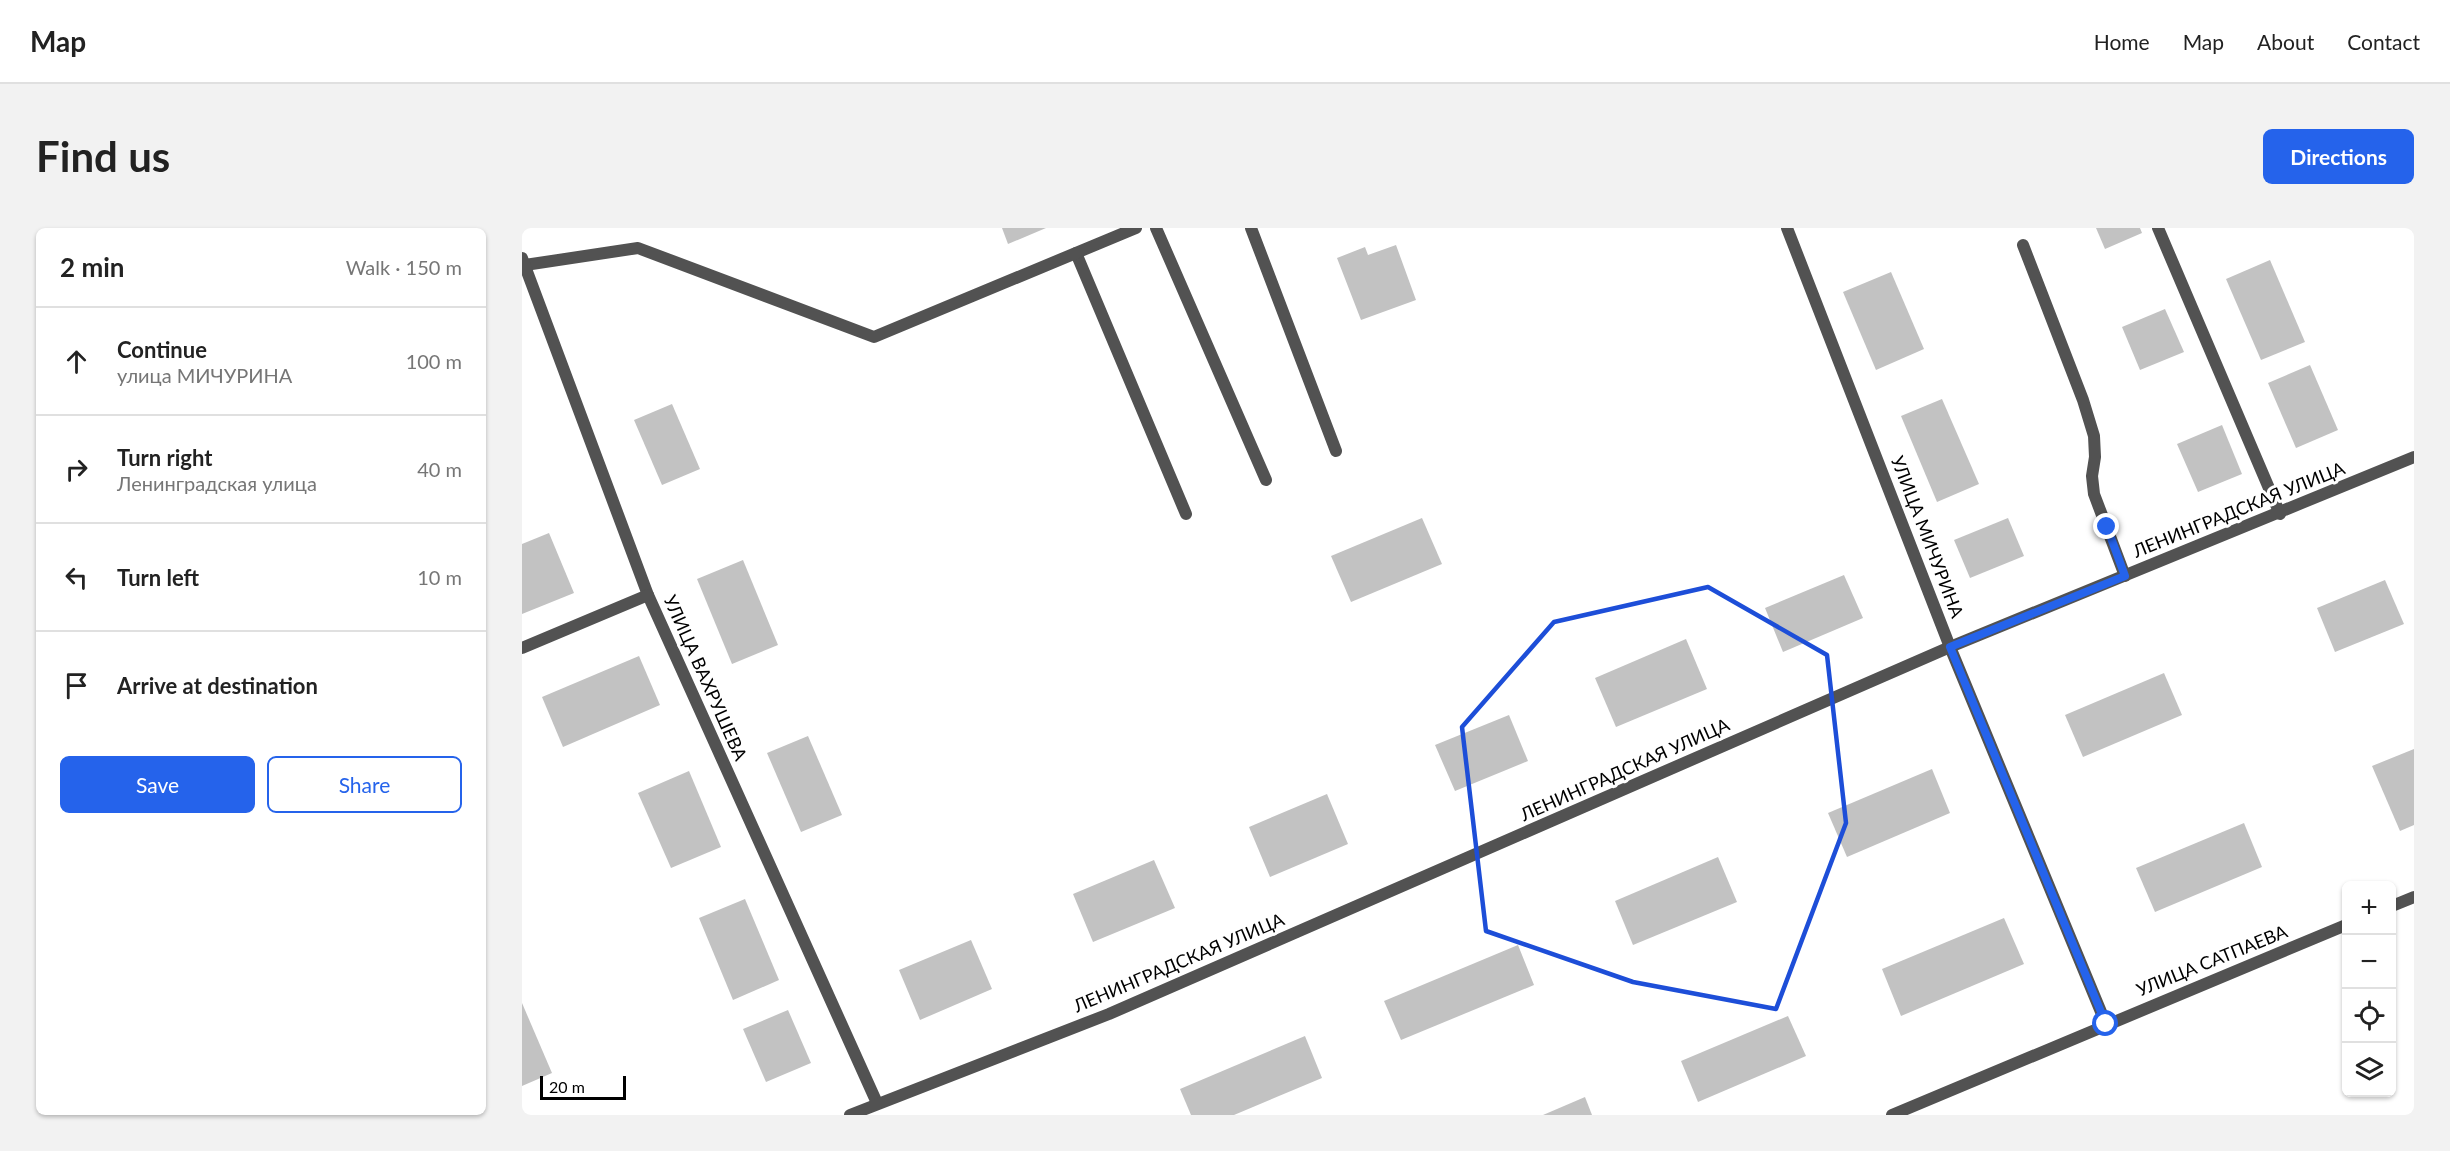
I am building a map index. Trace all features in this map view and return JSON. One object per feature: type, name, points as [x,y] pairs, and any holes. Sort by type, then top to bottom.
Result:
[{"type":"street","points":[[523,261],[638,248],[874,337],[1136,228]]},
{"type":"street","points":[[1156,228],[1266,480]]},
{"type":"street","points":[[1251,228],[1336,451]]},
{"type":"street","name":"УЛИЦА МИЧУРИНА","points":[[1786,228],[1950,647],[2106,1024]]},
{"type":"street","points":[[2158,228],[2280,514]]},
{"type":"street","points":[[2023,245],[2083,400],[2094,436],[2095,458],[2092,476],[2094,494],[2125,576]]},
{"type":"street","points":[[1076,253],[1186,514]]},
{"type":"street","name":"УЛИЦА ВАХРУШЕВА","points":[[523,261],[648,595],[880,1109]]},
{"type":"street","name":"ЛЕНИНГРАДСКАЯ УЛИЦА","points":[[850,1115],[880,1109],[1109,1014],[1950,647],[2280,514],[2414,457]]},
{"type":"street","points":[[522,648],[648,595]]},
{"type":"street","points":[[2396,904],[2414,897]]},
{"type":"street","name":"УЛИЦА САТПАЕВА","points":[[1892,1115],[2342,927]]},
{"type":"highlighted area","points":[[1708,587],[1827,655],[1846,823],[1776,1009],[1633,982],[1486,931],[1462,727],[1554,622]]},
{"type":"building","points":[[1002,228],[1046,228],[1008,244]]},
{"type":"building","points":[[2096,228],[2140,228],[2142,233],[2105,249]]},
{"type":"building","points":[[1396,245],[1416,300],[1361,320],[1337,258],[1365,247],[1368,255]]},
{"type":"building","points":[[2270,260],[2305,342],[2261,360],[2226,279]]},
{"type":"building","points":[[1891,272],[1924,349],[1876,370],[1843,292]]},
{"type":"building","points":[[2165,309],[2184,352],[2140,370],[2122,327]]},
{"type":"building","points":[[2310,365],[2338,430],[2296,448],[2268,383]]},
{"type":"building","points":[[1942,399],[1979,484],[1937,502],[1901,416]]},
{"type":"building","points":[[672,404],[700,469],[662,485],[634,420]]},
{"type":"building","points":[[2222,425],[2242,474],[2198,492],[2177,444]]},
{"type":"building","points":[[1422,518],[1442,564],[1351,602],[1331,556]]},
{"type":"building","points":[[2008,518],[2024,556],[1970,578],[1954,540]]},
{"type":"building","points":[[549,533],[574,593],[522,614],[522,544]]},
{"type":"building","points":[[743,560],[778,645],[732,664],[697,579]]},
{"type":"building","points":[[1844,575],[1863,618],[1783,652],[1765,608]]},
{"type":"building","points":[[2385,580],[2404,624],[2335,652],[2317,608]]},
{"type":"building","points":[[1686,639],[1707,689],[1616,727],[1595,678]]},
{"type":"building","points":[[639,656],[660,705],[563,747],[542,697]]},
{"type":"building","points":[[2164,673],[2182,715],[2083,757],[2065,715]]},
{"type":"building","points":[[1509,715],[1528,761],[1455,791],[1435,745]]},
{"type":"building","points":[[808,736],[842,815],[801,832],[767,753]]},
{"type":"building","points":[[2414,749],[2414,825],[2400,831],[2372,766]]},
{"type":"building","points":[[1932,769],[1950,813],[1847,857],[1828,813]]},
{"type":"building","points":[[689,771],[721,847],[671,868],[638,793]]},
{"type":"building","points":[[1327,794],[1348,844],[1270,877],[1249,827]]},
{"type":"building","points":[[2244,823],[2262,867],[2155,912],[2136,868]]},
{"type":"building","points":[[1718,857],[1737,902],[1633,945],[1615,901]]},
{"type":"building","points":[[1154,860],[1175,908],[1093,942],[1073,894]]},
{"type":"building","points":[[745,899],[779,980],[733,1000],[699,918]]},
{"type":"building","points":[[2004,918],[2024,964],[1901,1016],[1882,969]]},
{"type":"building","points":[[971,940],[992,989],[920,1020],[899,970]]},
{"type":"building","points":[[1518,945],[1534,985],[1401,1040],[1384,1001]]},
{"type":"building","points":[[522,1003],[552,1073],[522,1086]]},
{"type":"building","points":[[788,1010],[811,1063],[766,1082],[743,1029]]},
{"type":"building","points":[[1788,1016],[1806,1056],[1698,1102],[1681,1061]]},
{"type":"building","points":[[1305,1036],[1322,1078],[1234,1115],[1191,1115],[1180,1089]]},
{"type":"building","points":[[1585,1097],[1592,1115],[1543,1115]]},
{"type":"route","points":[[2106,1024],[1950,647],[2125,576],[2107,527]]}]
